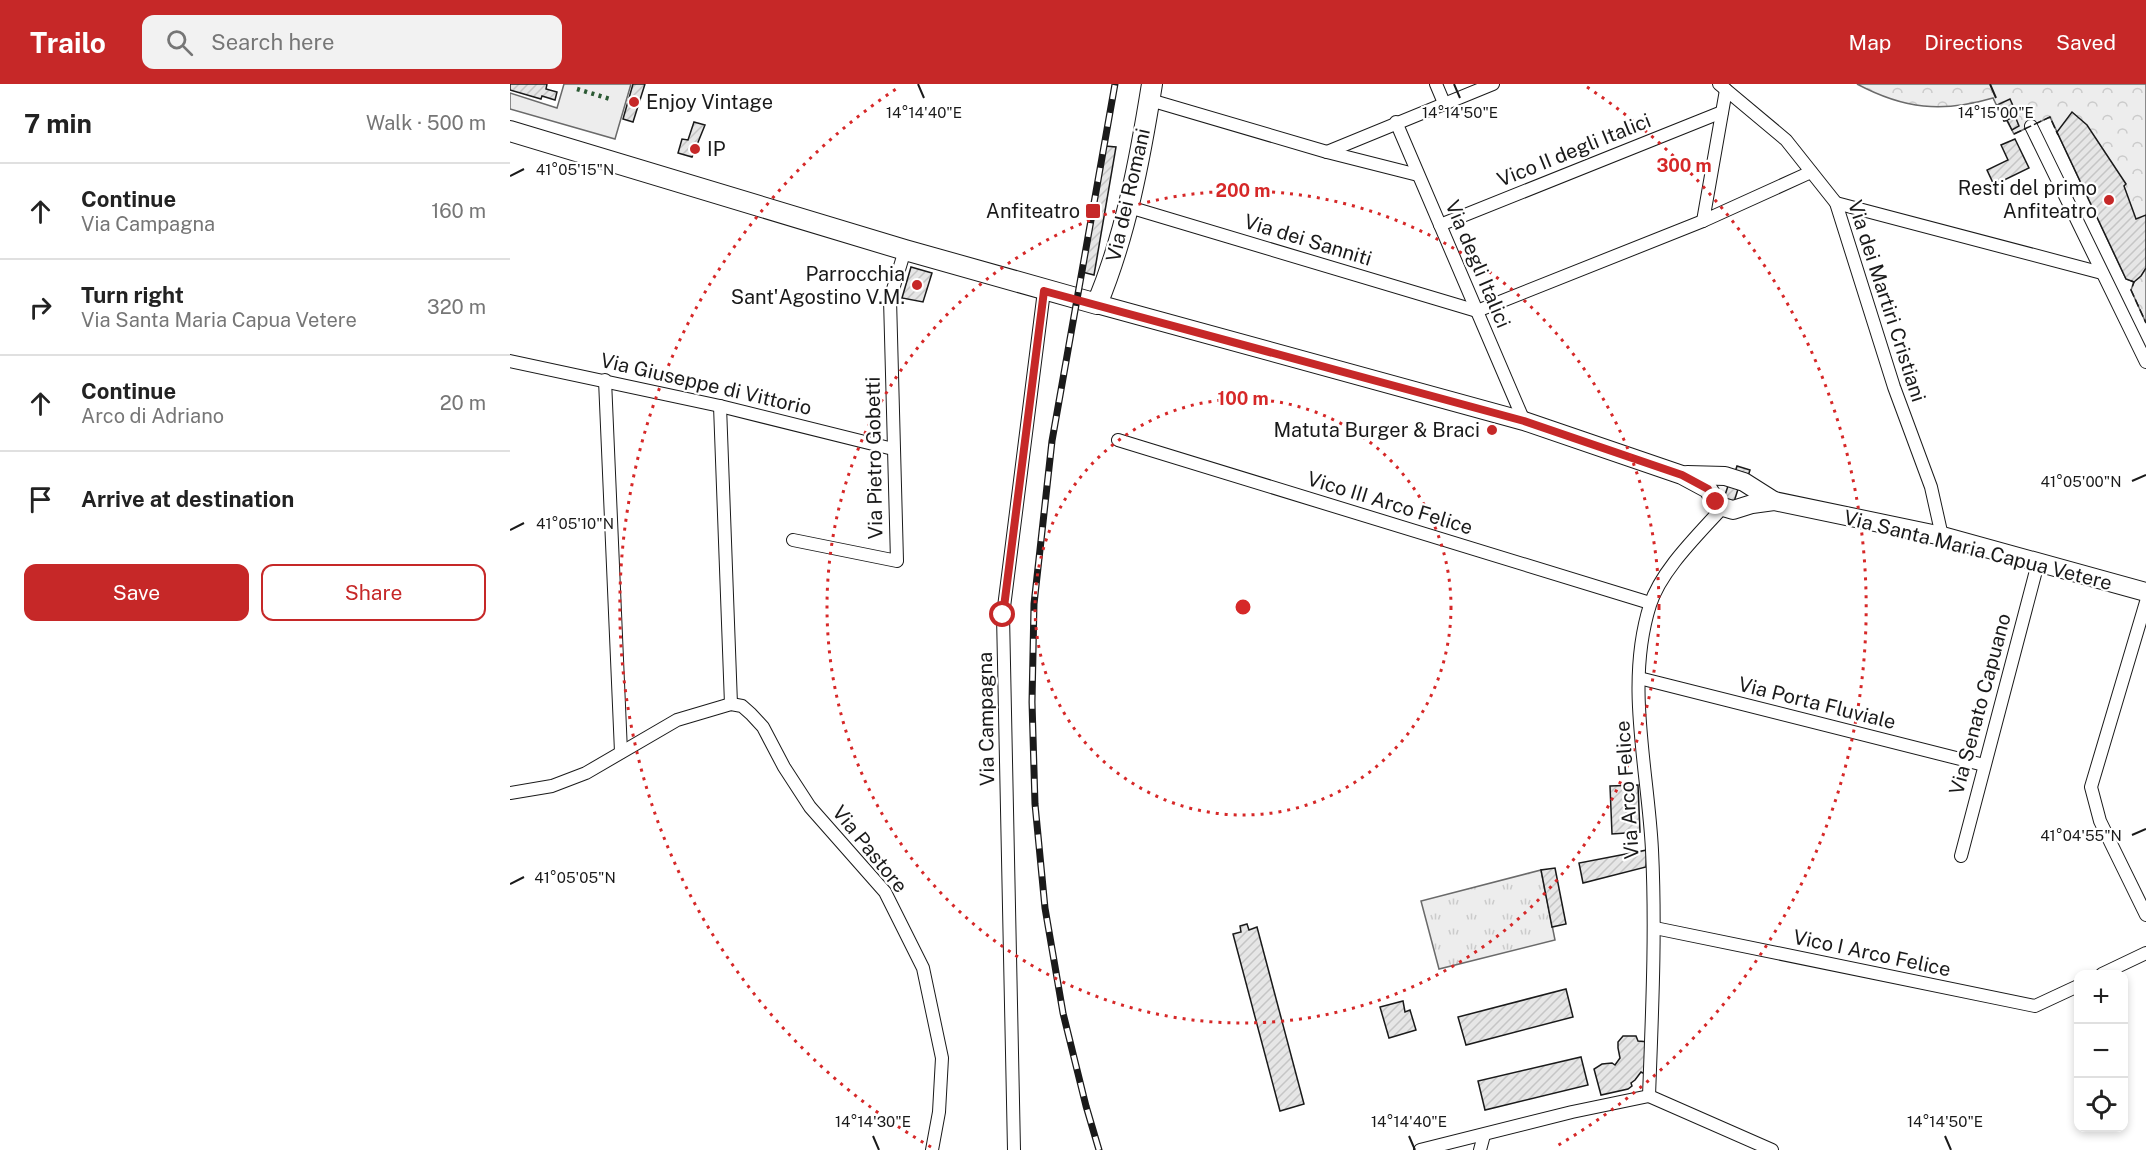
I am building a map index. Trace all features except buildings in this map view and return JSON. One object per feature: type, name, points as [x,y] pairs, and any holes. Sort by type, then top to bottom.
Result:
[{"type":"main road","name":"Via dei Romani","points":[[1098,304],[1110,274],[1129,207],[1151,92]]},
{"type":"main road","points":[[510,131],[1044,291],[1524,421],[1682,475],[1708,489],[1716,502],[1723,507],[1733,510],[1774,501]]},
{"type":"main road","points":[[1682,475],[1725,476],[1744,482],[1774,501]]},
{"type":"main road","name":"Via Santa Maria Capua Vetere","points":[[1774,501],[1941,536],[2146,592]]},
{"type":"street","points":[[1436,84],[1444,103]]},
{"type":"street","points":[[1327,152],[1493,84]]},
{"type":"street","points":[[1703,221],[1722,112],[1722,87]]},
{"type":"street","name":"Via dei Martiri Cristiani","points":[[1722,87],[1786,140],[1836,203],[1894,387],[1931,487],[1941,536]]},
{"type":"street","points":[[1151,92],[1327,152],[1418,175]]},
{"type":"street","name":"Vico II degli Italici","points":[[1440,225],[1722,112]]},
{"type":"street","name":"Via degli Italici","points":[[1396,122],[1524,421]]},
{"type":"street","points":[[2031,126],[2146,362]]},
{"type":"street","points":[[1477,311],[1703,221],[1811,172]]},
{"type":"street","points":[[1836,203],[2102,273]]},
{"type":"street","name":"Via dei Sanniti","points":[[1129,207],[1477,311]]},
{"type":"street","name":"Via Pietro Gobetti","points":[[793,540],[897,561],[890,299],[905,250]]},
{"type":"street","name":"Via Campagna","points":[[1014,1150],[1003,615],[1044,291]]},
{"type":"street","name":"Via Giuseppe di Vittorio","points":[[510,361],[720,406],[893,449]]},
{"type":"street","points":[[606,380],[621,752]]},
{"type":"street","points":[[510,794],[552,786],[585,773],[677,720],[731,704],[720,406]]},
{"type":"street","name":"Vico III Arco Felice","points":[[1118,440],[1650,603]]},
{"type":"street","name":"Via Arco Felice","points":[[1649,1096],[1655,928],[1652,847],[1642,760],[1638,659],[1650,603],[1661,582],[1723,507]]},
{"type":"street","name":"Via Senato Capuano","points":[[1961,856],[2038,562]]},
{"type":"street","points":[[2146,602],[2091,787],[2100,821],[2146,915]]},
{"type":"street","name":"Via Porta Fluviale","points":[[1639,678],[1984,765]]},
{"type":"street","name":"Via Pastore","points":[[731,704],[742,706],[763,727],[784,767],[810,807],[885,892],[923,969],[942,1058],[939,1112],[932,1150]]},
{"type":"street","name":"Vico I Arco Felice","points":[[1655,928],[2035,1006],[2074,988]]},
{"type":"street","points":[[2112,970],[2146,954]]},
{"type":"street","points":[[1420,1150],[1572,1112],[1649,1096],[1772,1150]]},
{"type":"street","points":[[1480,1150],[1484,1135]]},
{"type":"green space","points":[[1857,84],[2146,84],[2146,323],[2131,290],[2134,282],[2126,279],[2050,117],[2014,134],[2007,121],[2004,121],[1993,98],[1957,106],[1924,106],[1891,99]]},
{"type":"green space","points":[[1541,870],[1555,940],[1439,969],[1421,901]]},
{"type":"shaded area","points":[[564,84],[631,84],[615,139],[510,109],[510,93],[557,108]]},
{"type":"railway","points":[[1099,1150],[1063,1013],[1045,908],[1035,804],[1032,702],[1034,604],[1052,441],[1115,84]]},
{"type":"hedge","points":[[577,89],[610,99]]},
{"type":"fence","points":[[2014,134],[2050,117],[2058,135]]},
{"type":"fence","points":[[2131,281],[2134,282],[2131,290],[2146,323]]},
{"type":"place","name":"Enjoy Vintage","points":[[634,102]]},
{"type":"place","name":"IP","points":[[695,149]]},
{"type":"place","name":"Resti del primo Anfiteatro","points":[[2109,200]]},
{"type":"place","name":"Anfiteatro","points":[[1093,211]]},
{"type":"place","name":"Parrocchia Sant'Agostino V.M.","points":[[917,285]]},
{"type":"place","name":"Matuta Burger & Braci","points":[[1492,430]]},
{"type":"route","points":[[1003,615],[1044,291],[1524,421],[1682,475],[1708,489],[1716,502]]}]
